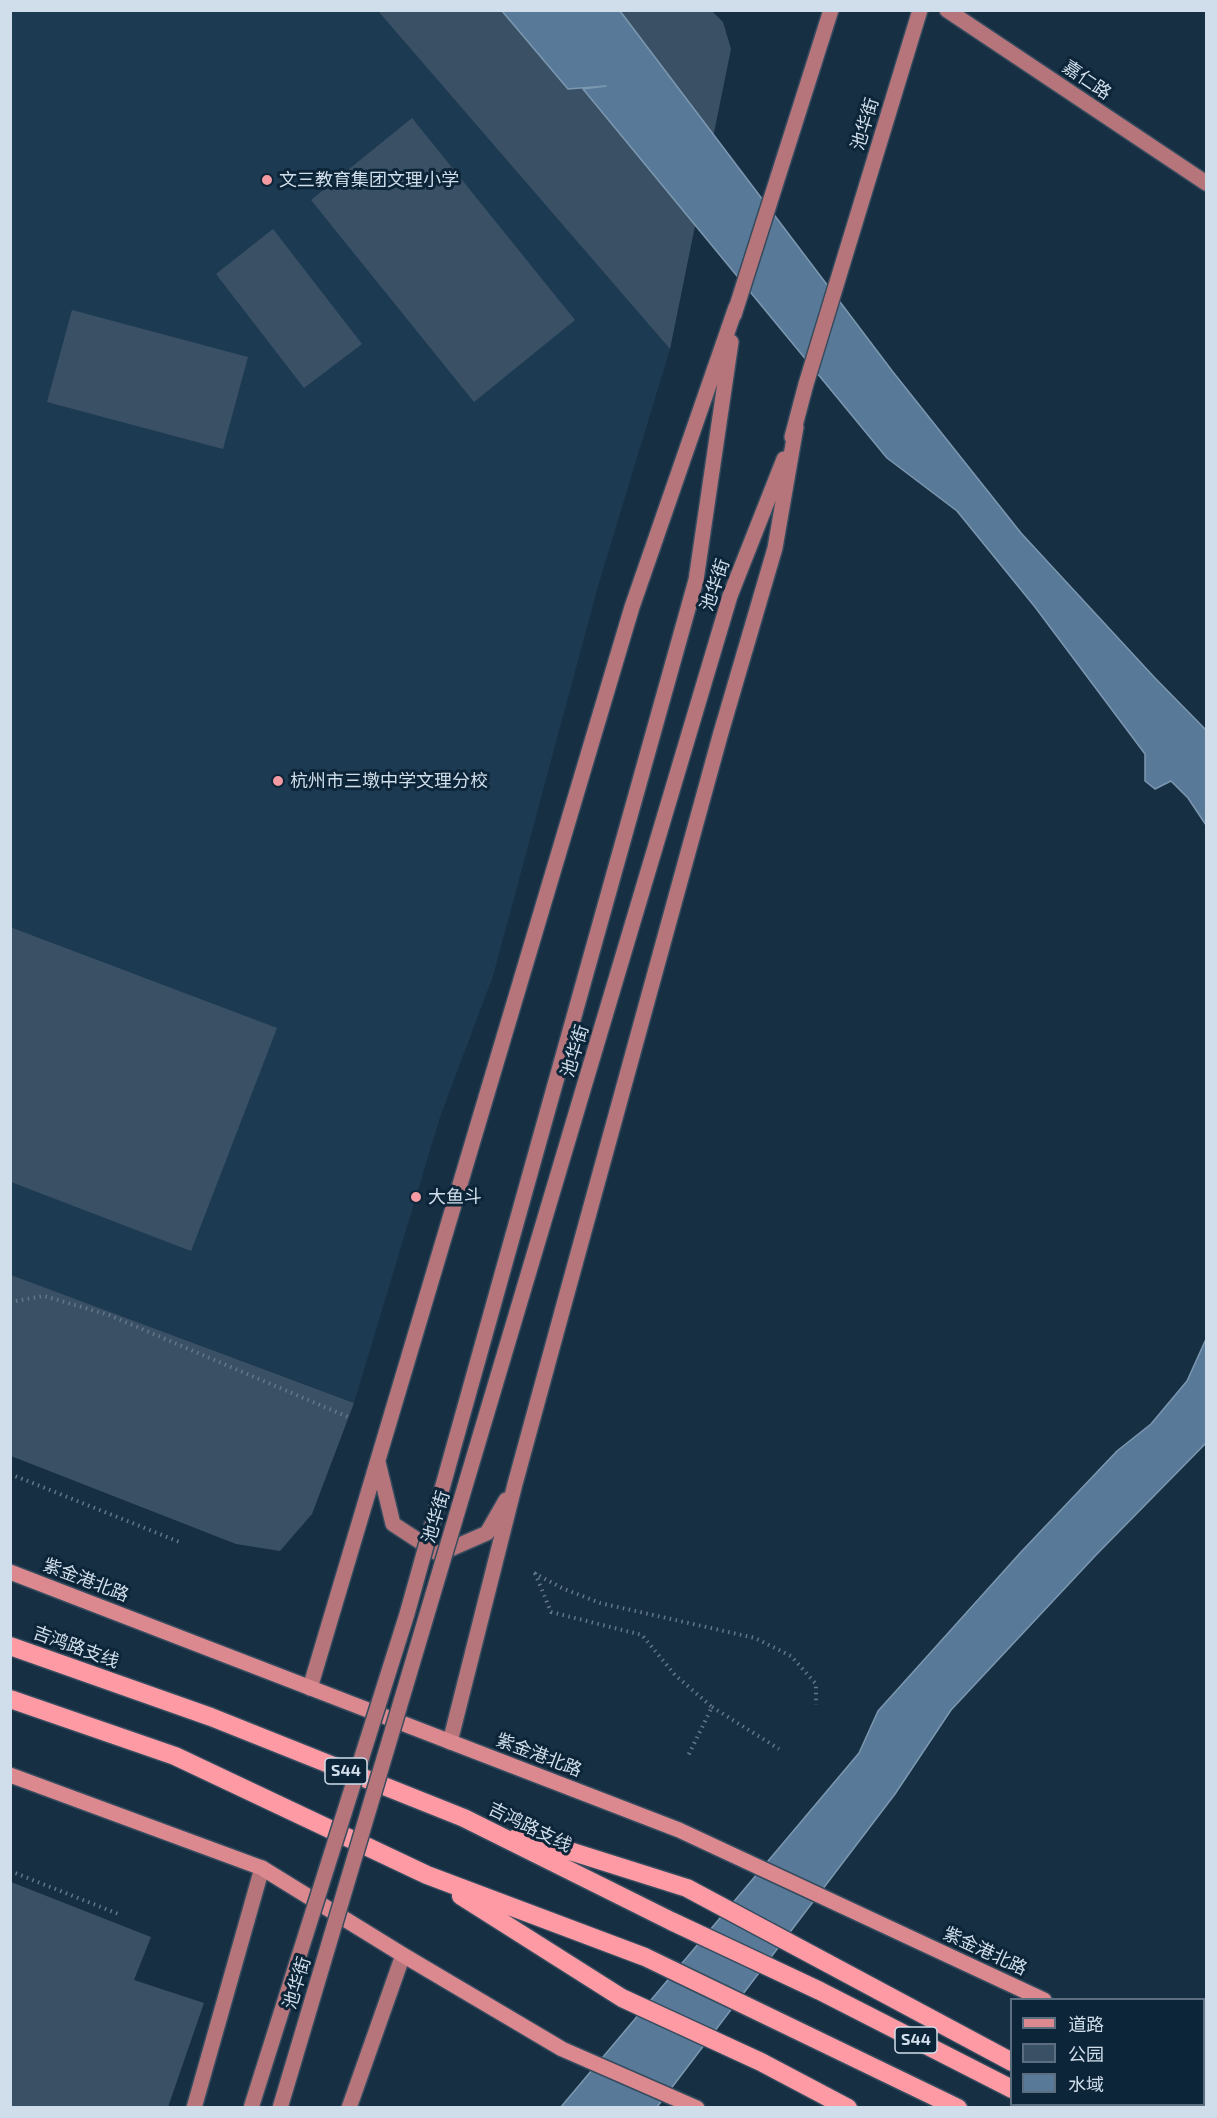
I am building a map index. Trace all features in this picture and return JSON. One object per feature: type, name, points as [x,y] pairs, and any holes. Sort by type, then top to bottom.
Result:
[{"type":"highway","name":"吉鸿路支线","points":[[10,1646],[211,1717],[464,1818],[671,1921],[820,1990],[1010,2088]]},
{"type":"highway","name":"S44","points":[[10,1699],[175,1756],[427,1875],[645,1957],[958,2108]]},
{"type":"highway","points":[[464,1818],[687,1888],[1010,2061]]},
{"type":"highway","points":[[427,1875],[622,1998],[761,2062],[848,2108]]},
{"type":"main road","name":"池华街","points":[[251,2108],[407,1614],[696,580],[735,307],[831,10]]},
{"type":"main road","name":"池华街","points":[[280,2108],[730,596],[796,427],[806,384],[920,10]]},
{"type":"main road","name":"嘉仁路","points":[[947,10],[1206,183]]},
{"type":"main road","points":[[310,1688],[632,608],[735,307]]},
{"type":"main road","points":[[450,1742],[515,1484],[720,736],[775,548],[796,427]]},
{"type":"main road","points":[[378,1460],[393,1524],[439,1554],[487,1533],[515,1484]]},
{"type":"main road","name":"紫金港北路","points":[[10,1572],[679,1830],[1040,1998]]},
{"type":"main road","points":[[10,1775],[162,1829],[262,1868],[562,2049],[697,2108]]},
{"type":"main road","points":[[194,2108],[262,1868]]},
{"type":"main road","points":[[349,2108],[403,1955]]},
{"type":"path","points":[[10,1302],[44,1296],[109,1315],[348,1417]]},
{"type":"path","points":[[10,1474],[182,1543]]},
{"type":"path","points":[[779,1749],[712,1707],[675,1675],[642,1635],[550,1612],[534,1573],[562,1588],[600,1603],[755,1638],[791,1656],[816,1684],[816,1705]]},
{"type":"path","points":[[688,1756],[712,1707]]},
{"type":"path","points":[[10,1871],[121,1915]]},
{"type":"shaded area","points":[[10,11],[378,11],[670,349],[598,586],[493,976],[440,1117],[354,1403],[11,1275]]},
{"type":"green space","points":[[711,10],[723,22],[731,49],[670,349],[378,11]]},
{"type":"green space","points":[[412,118],[575,320],[474,402],[311,200]]},
{"type":"green space","points":[[273,229],[362,344],[304,388],[216,274]]},
{"type":"green space","points":[[72,310],[248,357],[223,449],[47,402]]},
{"type":"green space","points":[[10,927],[277,1028],[191,1251],[11,1182]]},
{"type":"green space","points":[[11,1275],[354,1403],[312,1514],[280,1551],[236,1544],[11,1456]]},
{"type":"green space","points":[[11,1882],[151,1937],[134,1980],[204,2003],[168,2107],[11,2107]]},
{"type":"water","points":[[502,11],[620,11],[893,372],[1021,533],[1206,730],[1206,825],[1188,798],[1171,781],[1155,789],[1145,781],[1145,754],[1035,607],[957,511],[887,458],[583,89],[606,86],[568,89]]},
{"type":"water","points":[[1206,1339],[1206,1443],[1096,1555],[951,1710],[895,1794],[657,2107],[560,2108],[859,1753],[878,1711],[1021,1552],[1117,1451],[1151,1424],[1187,1381]]},
{"type":"place","name":"文三教育集团文理小学","points":[[267,180]]},
{"type":"place","name":"杭州市三墩中学文理分校","points":[[278,781]]},
{"type":"place","name":"大鱼斗","points":[[416,1197]]}]
